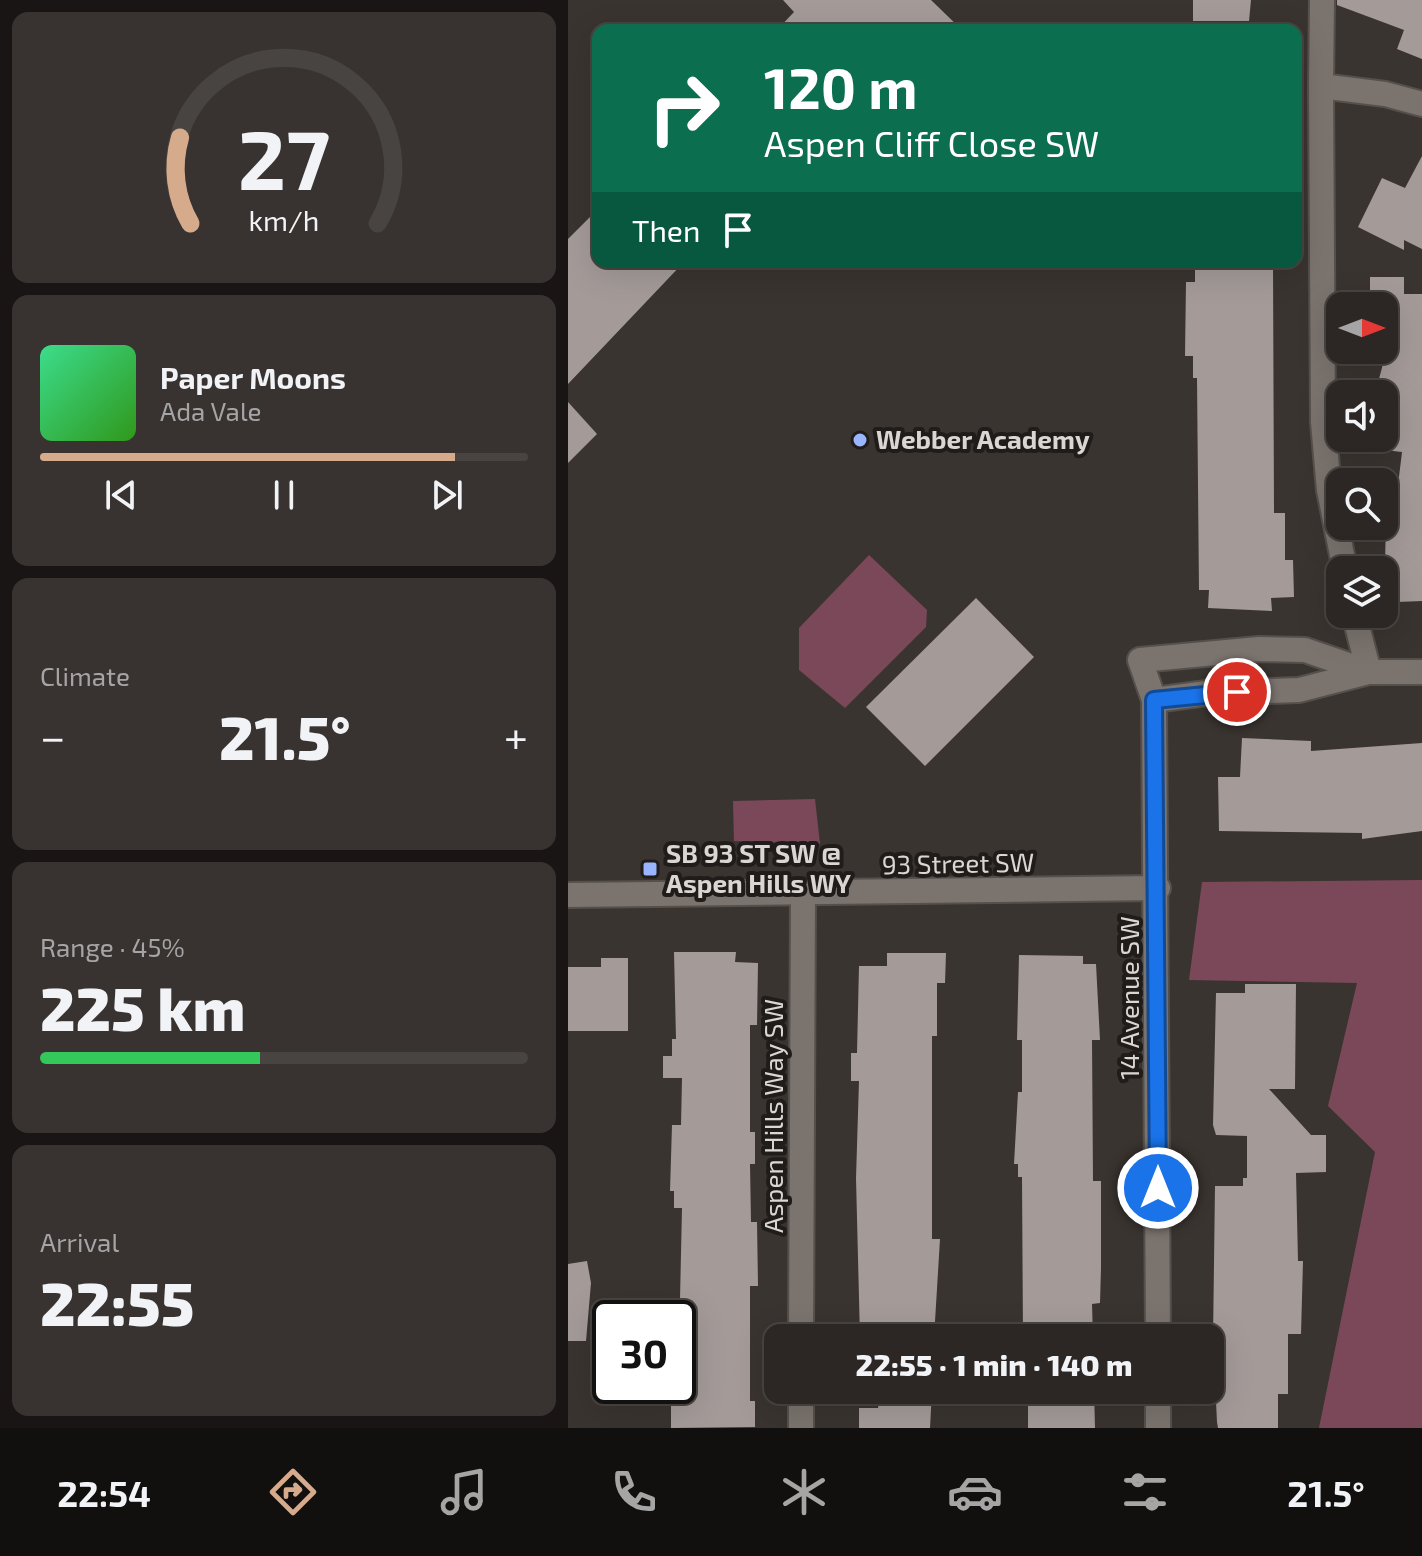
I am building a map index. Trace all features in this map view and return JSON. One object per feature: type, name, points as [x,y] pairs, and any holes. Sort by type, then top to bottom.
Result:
[{"type":"street","points":[[1322,0],[1323,422],[1329,490],[1342,556]]},
{"type":"street","points":[[1321,86],[1385,94],[1422,104]]},
{"type":"street","points":[[1358,628],[1369,672]]},
{"type":"street","name":"14 Avenue SW","points":[[1158,1324],[1158,888],[1154,700],[1140,660],[1259,649],[1305,650],[1369,672]]},
{"type":"street","points":[[1154,700],[1207,693],[1299,690],[1369,672],[1422,672]]},
{"type":"street","name":"93 Street SW","points":[[568,895],[1158,888]]},
{"type":"street","name":"Aspen Hills Way SW","points":[[801,1324],[803,894]]},
{"type":"street","points":[[801,1404],[801,1428]]},
{"type":"street","points":[[1158,1404],[1158,1428]]},
{"type":"shaded area","points":[[869,555],[927,610],[926,627],[845,708],[799,670],[799,628]]},
{"type":"shaded area","points":[[815,799],[820,844],[734,841],[733,801]]},
{"type":"shaded area","points":[[1422,880],[1422,1428],[1319,1428],[1375,1152],[1328,1106],[1357,983],[1189,980],[1202,882]]},
{"type":"building","points":[[783,0],[931,0],[956,24],[783,24],[794,12]]},
{"type":"building","points":[[1193,0],[1251,0],[1249,21],[1193,21]]},
{"type":"building","points":[[1337,0],[1422,0],[1422,59],[1397,49],[1404,30],[1337,5]]},
{"type":"building","points":[[1422,156],[1422,249],[1404,240],[1404,250],[1358,227],[1382,178],[1405,188]]},
{"type":"building","points":[[592,215],[592,268],[678,268],[568,384],[568,239]]},
{"type":"building","points":[[1195,268],[1273,268],[1274,513],[1285,513],[1285,560],[1293,560],[1294,597],[1271,598],[1272,611],[1208,608],[1209,590],[1199,590],[1197,378],[1193,378],[1193,356],[1185,356],[1186,282],[1195,282]]},
{"type":"building","points":[[1370,277],[1404,277],[1404,294],[1422,294],[1422,601],[1398,602],[1398,556],[1385,556],[1386,540],[1398,540],[1398,485],[1402,452],[1398,452],[1398,380],[1379,380],[1383,364],[1398,364],[1398,292],[1370,292]]},
{"type":"building","points":[[568,402],[597,434],[568,463]]},
{"type":"building","points":[[976,598],[1034,657],[925,766],[866,707]]},
{"type":"building","points":[[1242,738],[1311,741],[1311,751],[1422,743],[1422,831],[1362,839],[1362,833],[1219,831],[1218,777],[1240,777]]},
{"type":"building","points":[[674,952],[736,952],[735,962],[758,963],[757,1025],[750,1025],[750,1132],[755,1132],[755,1164],[750,1164],[751,1222],[757,1222],[758,1286],[750,1286],[750,1401],[755,1401],[755,1427],[671,1428],[671,1404],[696,1404],[696,1300],[680,1300],[682,1208],[674,1208],[674,1191],[670,1191],[672,1125],[681,1125],[682,1078],[663,1078],[663,1056],[672,1056],[672,1039],[676,1039]]},
{"type":"building","points":[[887,953],[946,953],[945,983],[937,983],[937,1036],[932,1036],[932,1239],[940,1239],[935,1324],[860,1324],[856,1178],[859,1081],[851,1081],[851,1053],[857,1053],[859,966],[887,966]]},
{"type":"building","points":[[1019,955],[1083,956],[1083,964],[1096,964],[1100,1040],[1092,1040],[1093,1181],[1101,1181],[1101,1268],[1100,1303],[1092,1304],[1093,1324],[1023,1324],[1022,1177],[1018,1177],[1018,1164],[1014,1164],[1018,1092],[1022,1092],[1022,1040],[1017,1040]]},
{"type":"building","points":[[601,958],[628,958],[628,1031],[568,1031],[568,967],[601,967]]},
{"type":"building","points":[[1245,984],[1296,984],[1295,1089],[1269,1089],[1311,1135],[1326,1135],[1326,1172],[1296,1173],[1298,1261],[1303,1261],[1301,1334],[1288,1334],[1288,1394],[1278,1394],[1278,1428],[1218,1428],[1217,1422],[1216,1404],[1224,1404],[1224,1324],[1213,1324],[1215,1186],[1243,1186],[1243,1178],[1247,1178],[1247,1136],[1216,1135],[1213,1125],[1216,993],[1245,993]]},
{"type":"building","points":[[587,1261],[591,1283],[586,1341],[568,1341],[568,1264]]},
{"type":"building","points":[[879,1404],[931,1404],[930,1428],[859,1428],[859,1408],[878,1408]]},
{"type":"building","points":[[1028,1404],[1094,1404],[1095,1428],[1028,1428]]},
{"type":"place","name":"Webber Academy","points":[[860,440]]},
{"type":"place","name":"SB 93 ST SW @ Aspen Hills WY","points":[[650,869]]},
{"type":"route","points":[[1158,1188],[1158,888],[1154,700],[1237,692]]}]
